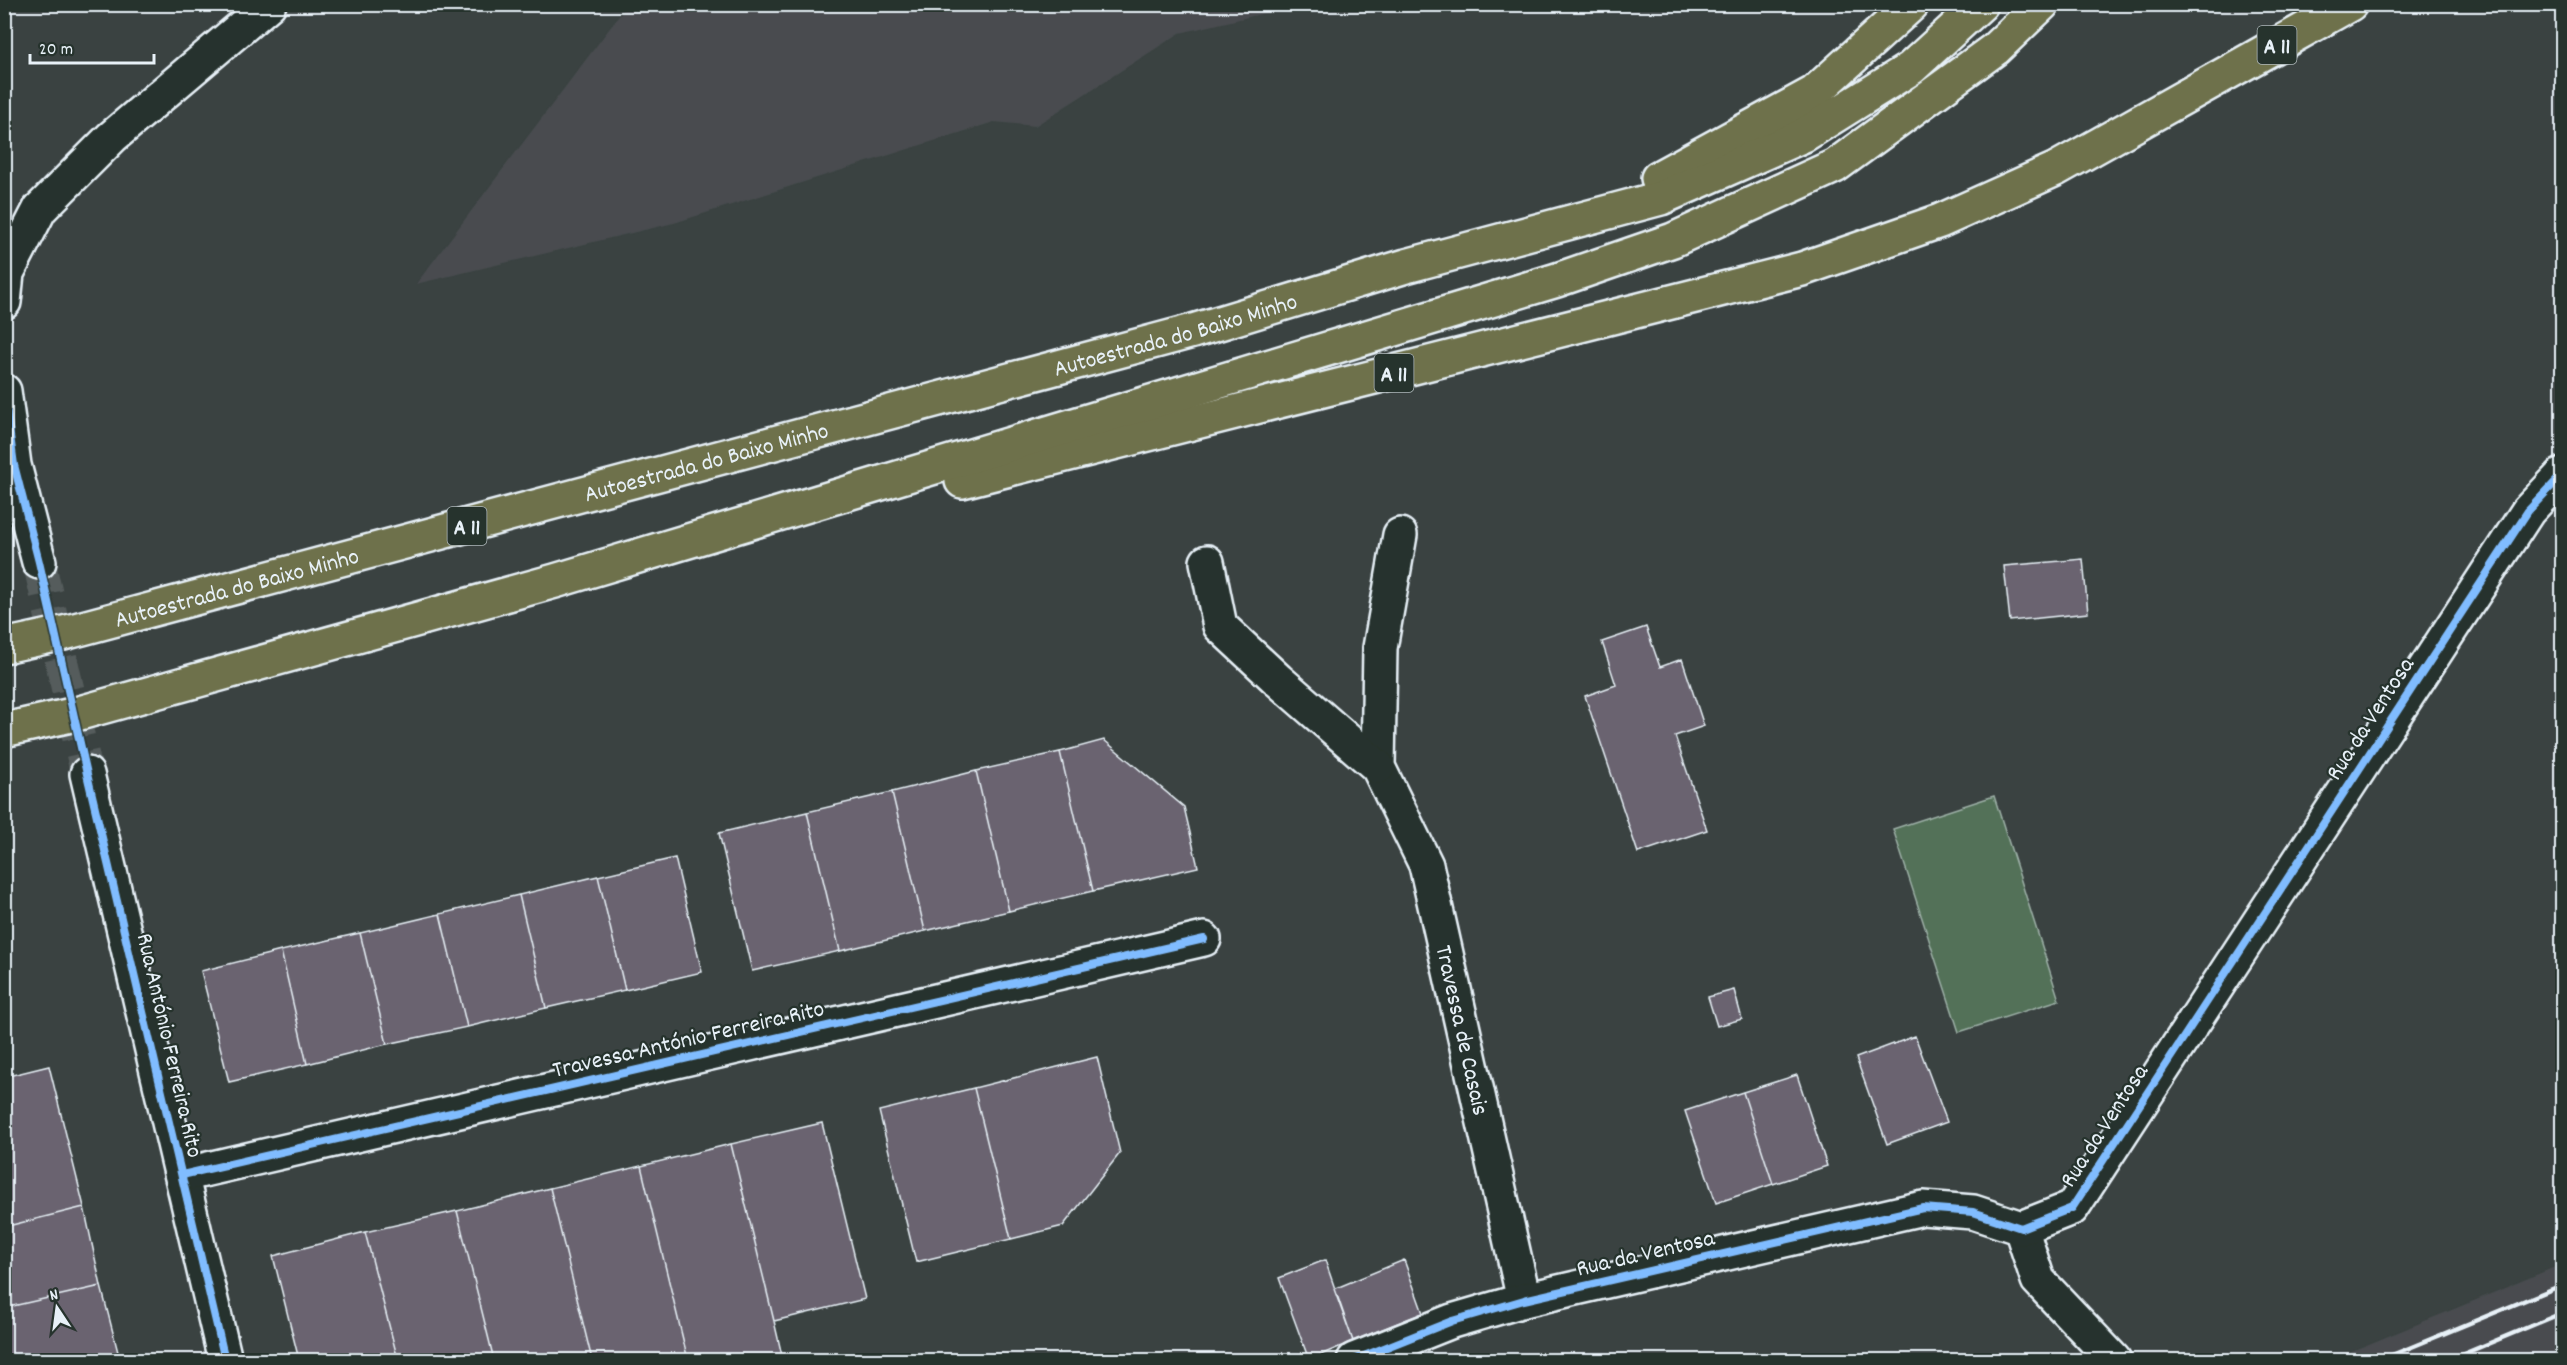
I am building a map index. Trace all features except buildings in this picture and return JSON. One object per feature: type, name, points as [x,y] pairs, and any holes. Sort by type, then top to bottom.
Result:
[{"type":"highway","points":[[1406,267],[1657,178],[1814,93],[1912,4]]},
{"type":"highway","name":"A 11","points":[[1406,267],[1661,198],[1804,135],[1911,68],[1981,4]]},
{"type":"highway","points":[[555,581],[1557,280],[1673,240],[1835,166],[1995,49],[2042,4]]},
{"type":"highway","name":"A 11","points":[[4,730],[76,714],[555,581],[1139,437],[1802,269],[1940,221],[2056,169],[2350,4]]},
{"type":"highway","name":"Autoestrada do Baixo Minho","points":[[4,646],[64,633],[536,508],[1182,334],[1406,267]]},
{"type":"street","points":[[4,302],[7,273],[40,209],[112,137],[269,4]]},
{"type":"street","points":[[4,390],[14,465],[39,562]]},
{"type":"street","name":"Rua da Ventosa","points":[[1354,1360],[1452,1321],[1524,1300],[1923,1208],[1973,1212],[2021,1227],[2072,1208],[2528,511],[2562,476]]},
{"type":"street","name":"Travessa de Casais","points":[[1378,767],[1380,648],[1400,535]]},
{"type":"street","name":"Travessa de Casais","points":[[1207,562],[1220,626],[1378,767],[1426,865],[1524,1300]]},
{"type":"street","name":"Rua António Ferreira Rito","points":[[87,774],[225,1360]]},
{"type":"street","name":"Travessa António Ferreira Rito","points":[[182,1175],[1204,939]]},
{"type":"street","points":[[2021,1227],[2038,1280],[2114,1360]]},
{"type":"shaded area","points":[[628,4],[1299,5],[1180,33],[1035,126],[994,122],[674,223],[416,284]]},
{"type":"shaded area","points":[[2562,1264],[2562,1360],[2330,1360],[2476,1300]]},
{"type":"green space","points":[[1994,796],[2059,1000],[1959,1032],[1893,829]]},
{"type":"tunnel","points":[[39,562],[87,774]]},
{"type":"railway","points":[[2380,1360],[2562,1285]]},
{"type":"railway","points":[[2449,1360],[2562,1313]]},
{"type":"cycle path","points":[[4,391],[14,465],[39,562],[225,1360]]},
{"type":"cycle path","points":[[1354,1360],[1452,1321],[1524,1300],[1923,1208],[1973,1212],[2021,1228],[2072,1208],[2528,511],[2562,475]]},
{"type":"cycle path","points":[[182,1175],[1204,939]]}]
